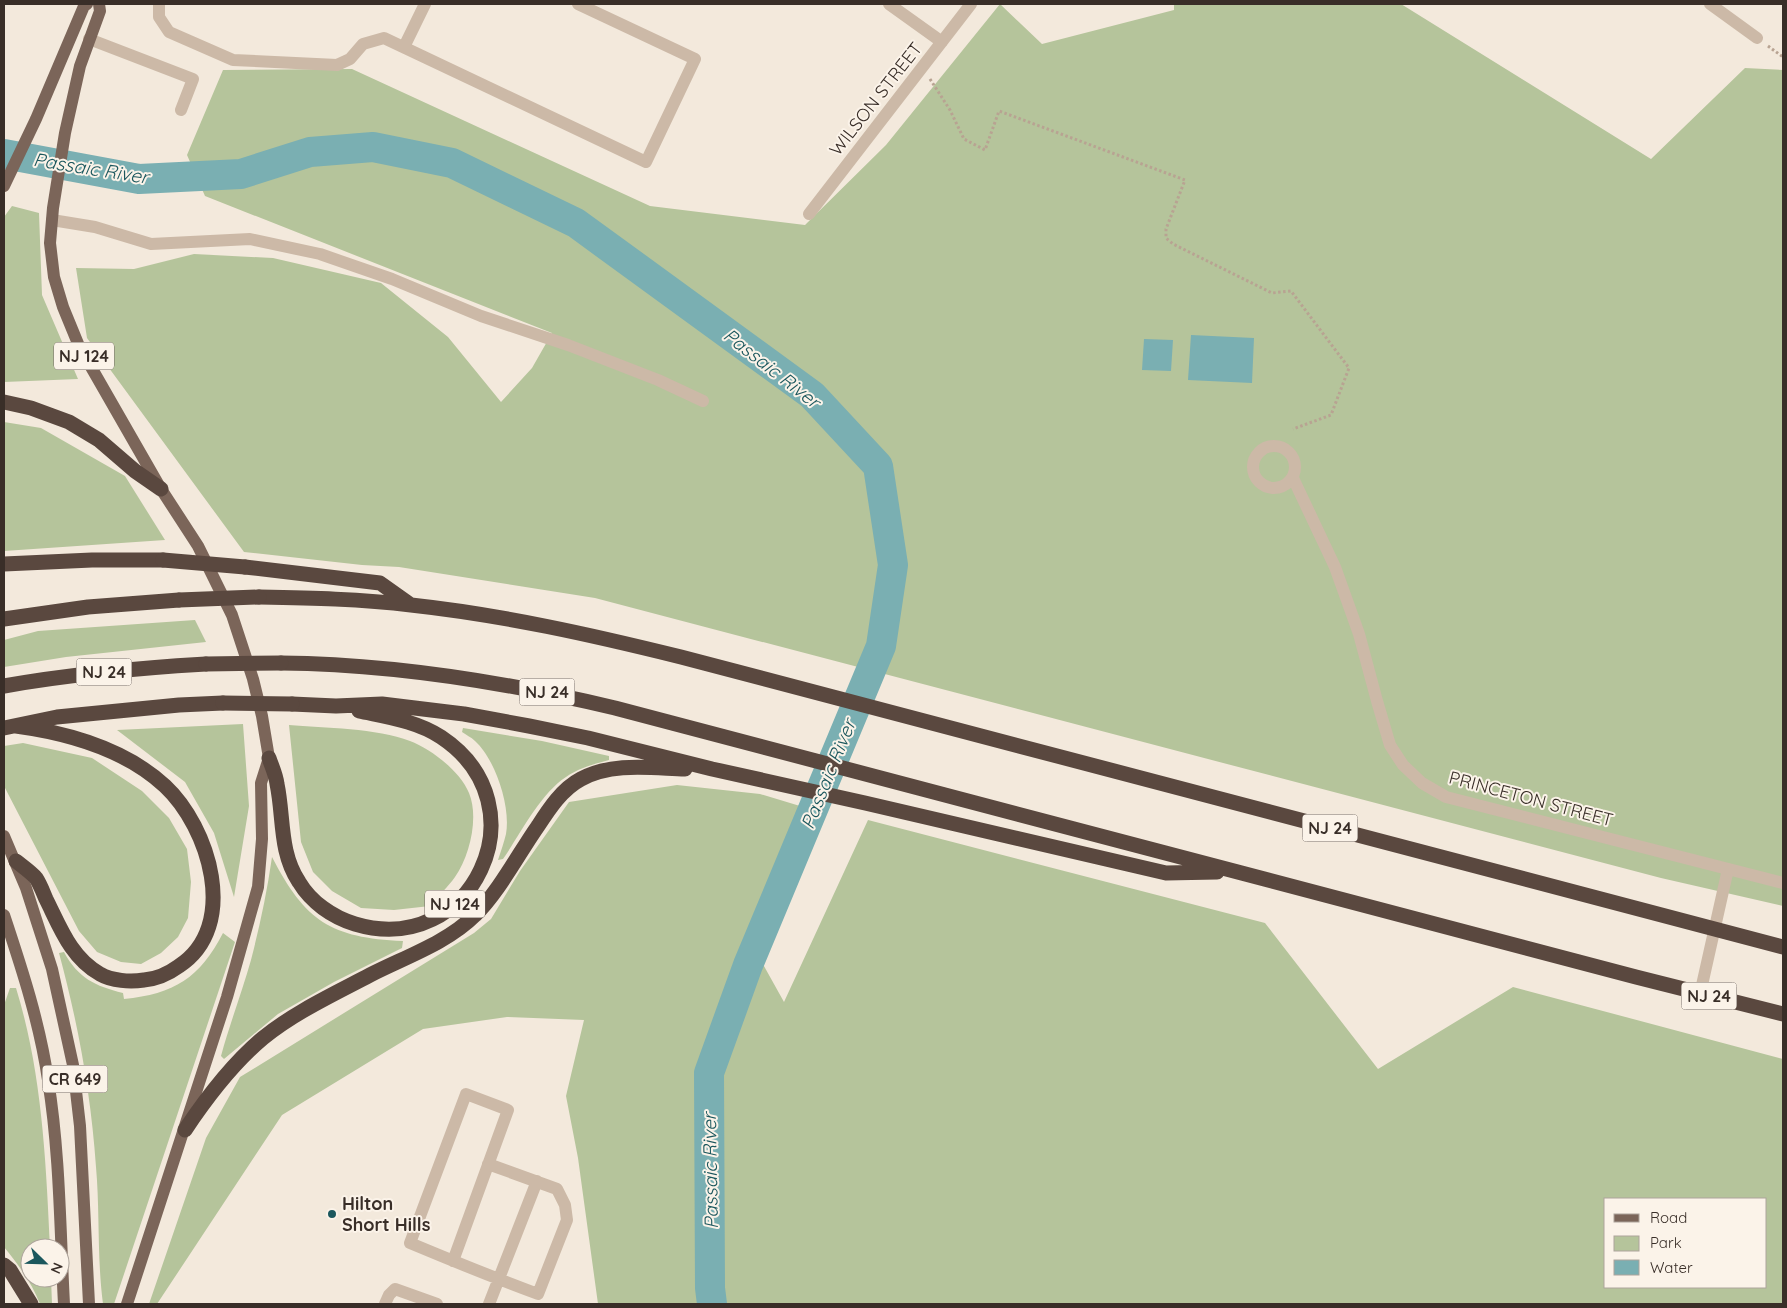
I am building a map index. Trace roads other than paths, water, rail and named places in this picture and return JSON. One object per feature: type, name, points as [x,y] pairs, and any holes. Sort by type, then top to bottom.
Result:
[{"type":"highway","points":[[4,402],[31,408],[69,422],[99,440],[135,472],[161,489]]},
{"type":"highway","points":[[4,564],[92,560],[163,560],[245,567],[380,583],[411,605]]},
{"type":"highway","name":"NJ 24","points":[[4,619],[88,607],[179,600],[259,597],[411,605],[501,618],[591,635],[824,694],[1783,947]]},
{"type":"highway","name":"NJ 24","points":[[4,686],[116,670],[206,664],[329,663],[436,674],[556,694],[624,710],[1700,994],[1783,1014]]},
{"type":"highway","name":"NJ 124","points":[[10,727],[57,717],[179,705],[223,703],[336,706],[418,725],[440,736],[454,747],[476,772],[489,801],[492,831],[482,868],[467,892],[457,902],[427,922],[395,929],[368,928],[346,922],[314,901],[298,882],[289,863],[283,841],[277,782],[269,758]]},
{"type":"highway","points":[[336,706],[382,704],[464,714],[588,738],[712,769],[1166,873],[1236,871]]},
{"type":"highway","points":[[10,727],[68,736],[126,759],[144,769],[177,799],[198,830],[210,865],[213,887],[211,912],[206,932],[196,952],[184,963],[162,976],[151,980],[135,982],[103,976],[90,968],[72,950],[36,878],[16,861]]},
{"type":"highway","points":[[185,1130],[201,1107],[238,1062],[263,1038],[290,1018],[442,939],[466,924],[486,903],[545,814],[580,779],[597,772],[625,768],[712,769]]},
{"type":"highway","points":[[4,1265],[10,1270],[31,1304]]},
{"type":"main road","points":[[4,186],[36,119],[84,6],[87,4]]},
{"type":"main road","name":"NJ 124","points":[[99,4],[100,11],[80,66],[65,133],[50,242],[54,277],[78,346],[161,489],[198,546],[232,615],[253,679],[269,758]]},
{"type":"main road","points":[[127,1304],[228,997],[258,887],[262,839],[261,783],[269,758]]},
{"type":"main road","name":"CR 649","points":[[4,836],[16,861],[36,916],[52,969],[73,1065],[80,1126],[89,1304]]},
{"type":"main road","name":"CR 649","points":[[4,915],[40,1034],[48,1080],[56,1142],[64,1304]]},
{"type":"street","points":[[159,4],[159,17],[169,32],[233,60],[337,65],[350,59],[363,44],[384,38],[646,162],[695,59],[578,4]]},
{"type":"street","points":[[404,47],[424,4]]},
{"type":"street","points":[[889,4],[942,42]]},
{"type":"street","name":"WILSON STREET","points":[[809,214],[971,4]]},
{"type":"street","points":[[1710,4],[1757,38]]},
{"type":"street","points":[[89,39],[193,78],[181,110]]},
{"type":"street","points":[[53,214],[151,244],[250,239],[320,254],[392,279],[481,316],[568,345],[658,380],[703,401]]},
{"type":"street","name":"PRINCETON STREET","points":[[1293,478],[1335,567],[1359,634],[1376,701],[1390,745],[1403,766],[1422,783],[1446,797],[1783,883]]},
{"type":"street","points":[[1700,994],[1728,869]]},
{"type":"street","points":[[453,1261],[488,1164],[508,1110],[466,1094],[410,1243],[453,1261],[499,1280],[538,1294],[568,1220],[565,1206],[557,1189],[488,1164]]},
{"type":"street","points":[[489,1304],[537,1181]]},
{"type":"street","points":[[385,1304],[389,1295],[395,1289],[437,1304]]},
{"type":"water","points":[[1191,335],[1254,338],[1252,383],[1188,380]]},
{"type":"water","points":[[1144,339],[1173,340],[1171,371],[1142,370]]},
{"type":"waterway","name":"Passaic River","points":[[4,154],[139,179],[241,174],[310,152],[373,147],[452,163],[576,223],[812,395],[878,466],[893,565],[881,646],[748,965],[709,1073],[710,1288],[712,1304]]},
{"type":"place","name":"Hilton Short Hills","points":[[332,1214]]}]
